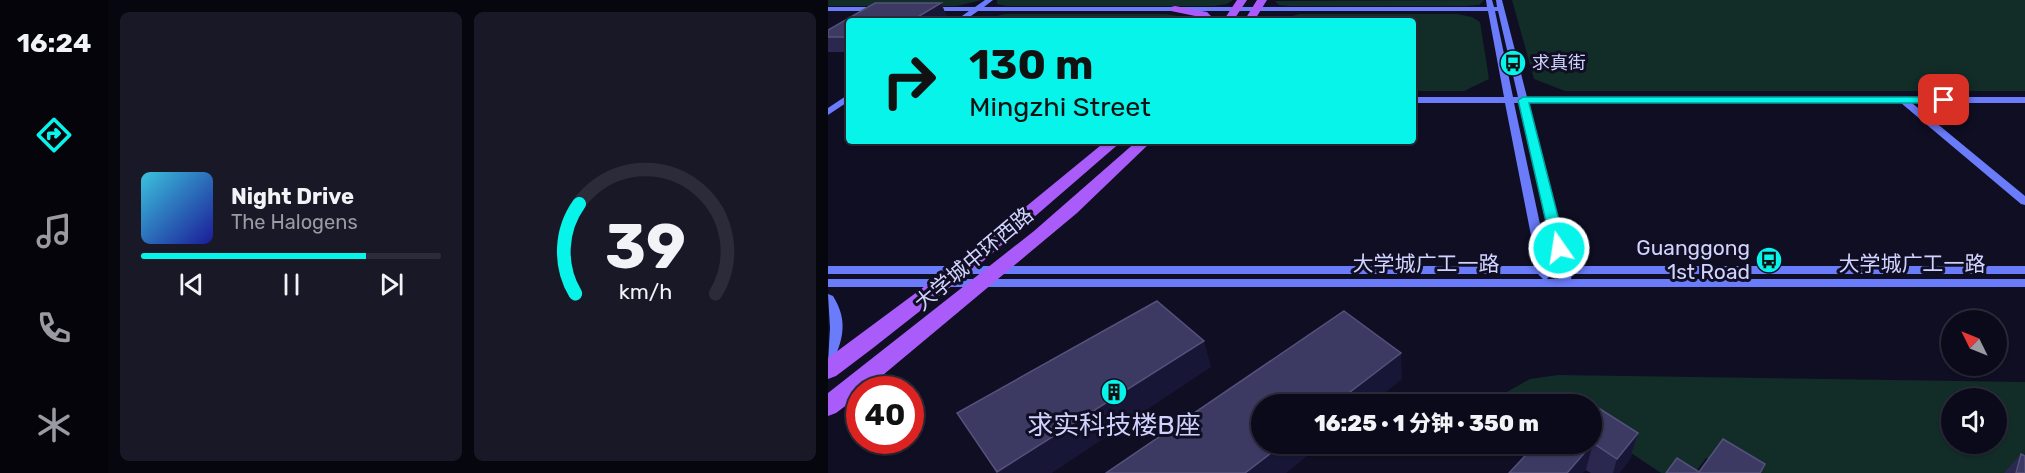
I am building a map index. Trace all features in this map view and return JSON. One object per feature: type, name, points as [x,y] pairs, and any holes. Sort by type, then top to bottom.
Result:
[{"type":"main road","points":[[1230,18],[1239,4]]},
{"type":"main road","points":[[1251,18],[1259,4]]},
{"type":"main road","points":[[1175,9],[1199,12],[1207,18]]},
{"type":"main road","name":"大学城中环西路","points":[[828,370],[960,270],[1056,193],[1112,144]]},
{"type":"main road","name":"大学城中环西路","points":[[828,406],[999,270],[1142,144]]},
{"type":"street","points":[[964,18],[990,0]]},
{"type":"street","points":[[916,9],[1175,9],[1239,4],[1495,4]]},
{"type":"street","points":[[1495,4],[1509,100],[1546,277]]},
{"type":"street","points":[[1495,4],[1523,100],[1566,277]]},
{"type":"street","points":[[828,9],[892,9]]},
{"type":"street","points":[[828,100],[846,99]]},
{"type":"street","points":[[828,112],[846,100]]},
{"type":"street","points":[[1416,100],[2025,100]]},
{"type":"street","points":[[1903,100],[2025,202]]},
{"type":"street","name":"大学城广工一路","points":[[828,270],[1546,277]]},
{"type":"street","name":"大学城广工一路","points":[[1566,277],[2025,270]]},
{"type":"street","name":"大学城广工一路","points":[[828,284],[1546,277],[2025,283]]},
{"type":"street","points":[[828,299],[837,319],[837,332],[828,357]]},
{"type":"green space","points":[[828,0],[982,0],[957,6],[828,6]]},
{"type":"green space","points":[[997,0],[1233,0],[1227,4],[1214,6],[1007,6],[997,4]]},
{"type":"green space","points":[[1484,0],[1479,5],[1466,6],[1289,6],[1279,5],[1275,1]]},
{"type":"green space","points":[[1512,0],[2025,0],[2025,91],[1565,91],[1534,79]]},
{"type":"green space","points":[[1005,14],[1166,14],[1190,18],[988,18]]},
{"type":"green space","points":[[1299,14],[1457,14],[1472,17],[1480,22],[1489,79],[1464,91],[1416,91],[1416,18],[1286,18]]},
{"type":"green space","points":[[1558,375],[2025,382],[2025,473],[1731,473],[1706,458],[1695,473],[1661,473],[1602,434],[1602,394],[1503,394],[1530,379]]},
{"type":"building","points":[[875,3],[941,3],[916,18],[849,18]]},
{"type":"building","points":[[846,20],[846,37],[828,37],[828,30]]},
{"type":"building","points":[[1157,301],[1204,341],[997,472],[957,413]]},
{"type":"building","points":[[1344,311],[1401,353],[1347,394],[1251,394],[1251,454],[1270,454],[1245,473],[1106,473]]},
{"type":"building","points":[[1602,410],[1638,433],[1617,459],[1602,449]]},
{"type":"building","points":[[1723,439],[1765,464],[1760,473],[1666,473],[1677,458],[1699,472]]},
{"type":"building","points":[[1527,454],[1583,454],[1567,473],[1509,473]]},
{"type":"building","points":[[2021,454],[2025,456],[2025,473],[2016,473]]},
{"type":"place","name":"求真街","points":[[1513,63]]},
{"type":"place","name":"Guanggong 1st Road","points":[[1769,260]]},
{"type":"place","name":"求实科技楼B座","points":[[1114,392]]},
{"type":"route","points":[[1559,248],[1523,100],[1944,100]]}]
